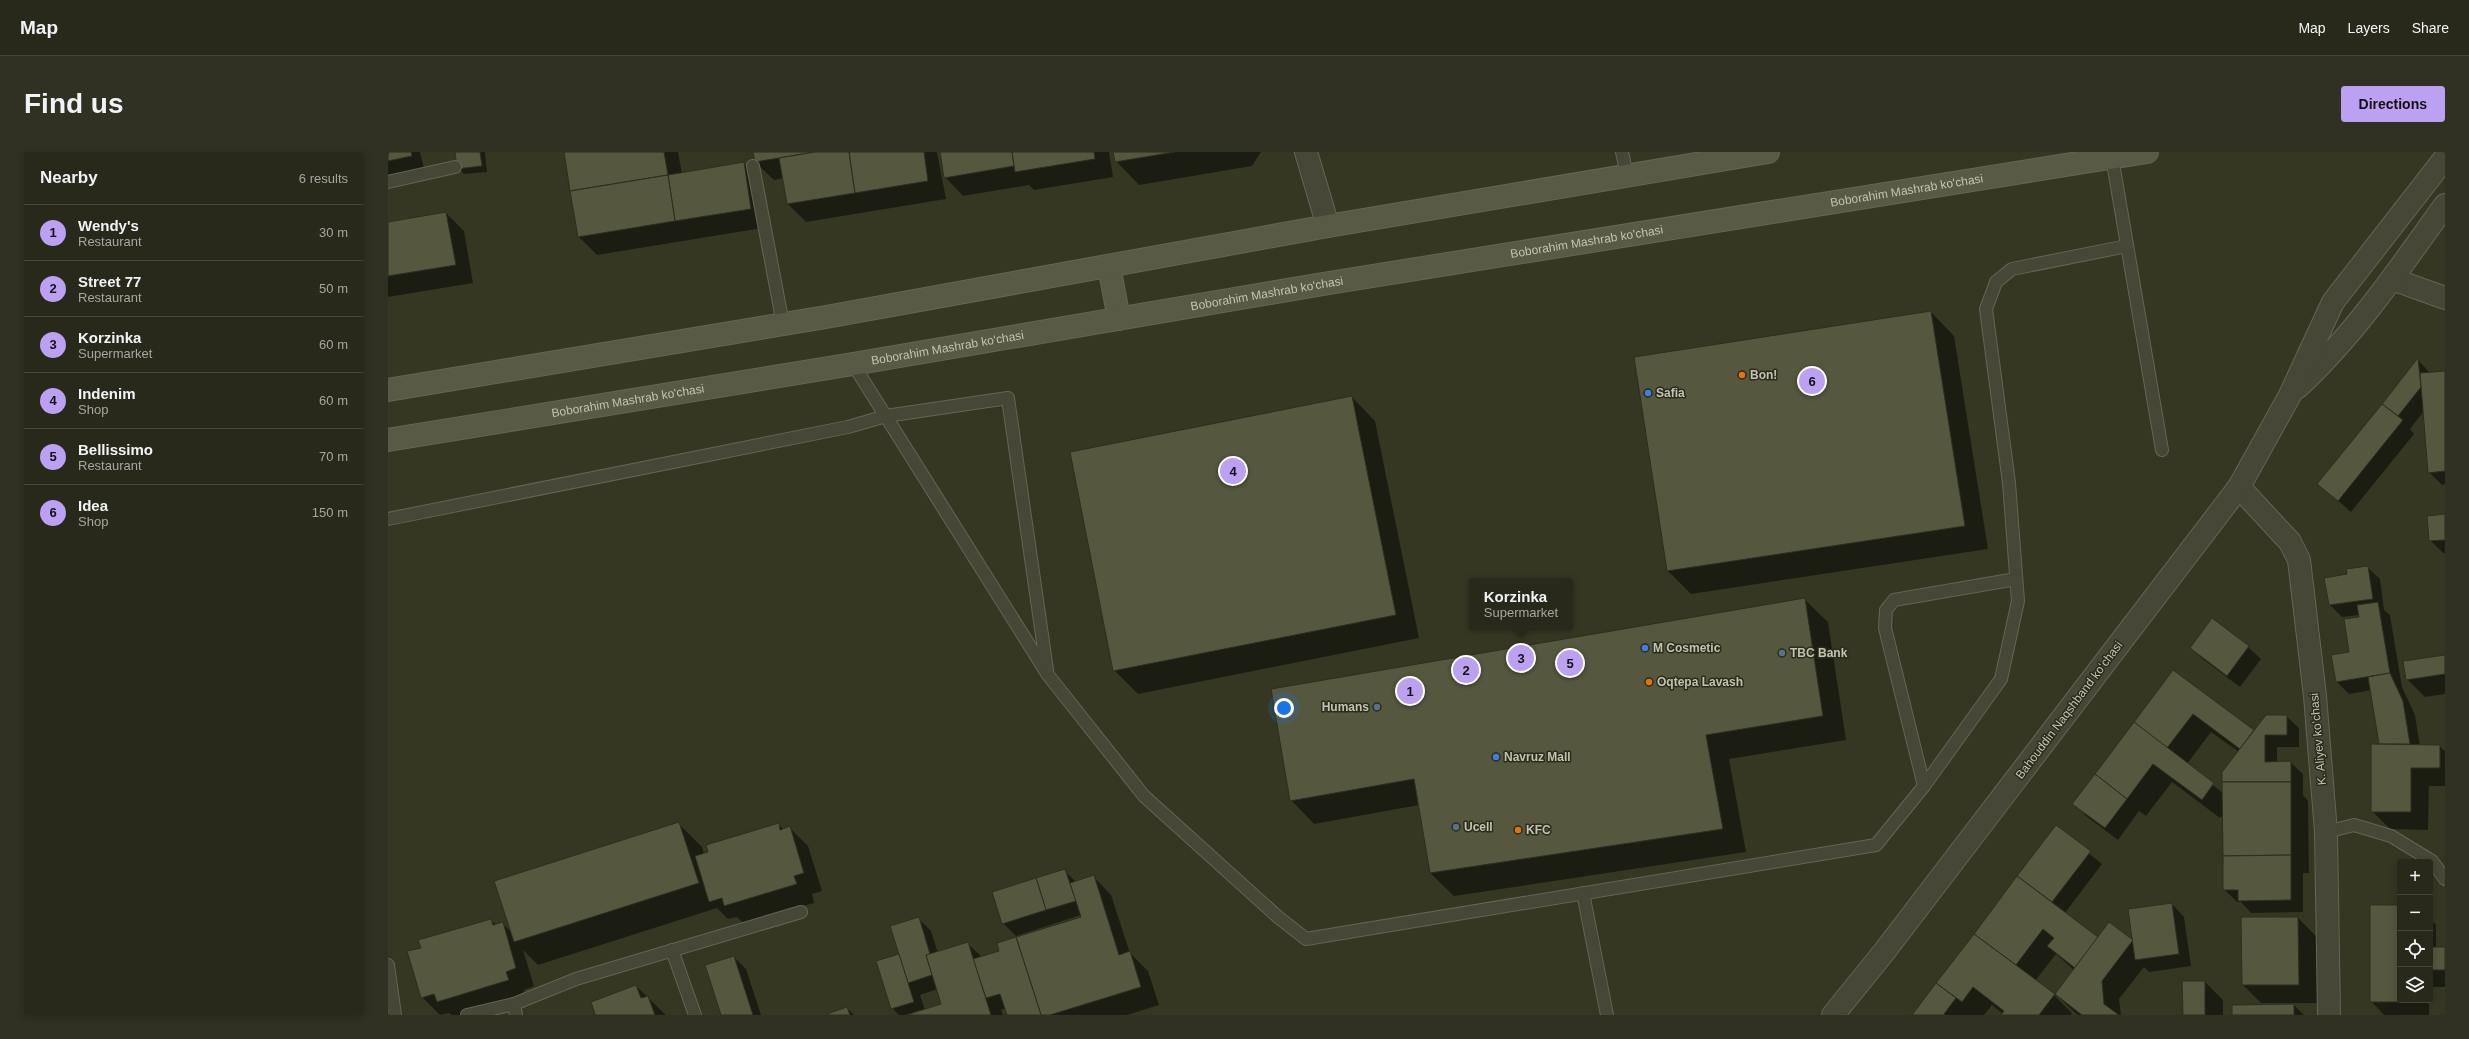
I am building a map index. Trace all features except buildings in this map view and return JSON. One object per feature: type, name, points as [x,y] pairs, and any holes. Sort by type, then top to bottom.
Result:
[{"type":"main road","points":[[388,390],[783,324],[1328,226],[1768,152]]},
{"type":"main road","name":"Boborahim Mashrab ko'chasi","points":[[388,440],[1119,319],[2147,152]]},
{"type":"main road","points":[[1109,266],[1119,319]]},
{"type":"street","points":[[1306,152],[1328,226]]},
{"type":"street","points":[[2290,395],[2333,302],[2445,158]]},
{"type":"street","points":[[2290,395],[2328,359],[2392,279],[2445,205]]},
{"type":"street","points":[[2392,279],[2445,298]]},
{"type":"street","name":"Bahouddin Naqshband koʻchasi","points":[[1833,1015],[1884,952],[2239,487],[2290,395]]},
{"type":"street","name":"K. Aliyev koʻchasi","points":[[2239,487],[2290,542],[2299,560],[2315,696],[2326,832],[2329,1015]]},
{"type":"lane","points":[[1622,152],[1627,175]]},
{"type":"lane","points":[[2112,157],[2162,450]]},
{"type":"lane","points":[[753,166],[783,324]]},
{"type":"lane","points":[[388,182],[455,167]]},
{"type":"lane","points":[[853,364],[1048,675],[1144,796],[1278,917],[1306,939],[1876,845],[1924,786],[2001,679],[2018,601],[2009,483],[1986,309],[1996,282],[2012,269],[2127,246]]},
{"type":"lane","points":[[388,519],[848,427],[886,416],[1008,398],[1048,675]]},
{"type":"lane","points":[[1924,786],[1885,628],[1886,610],[1894,600],[1913,595],[2016,579]]},
{"type":"lane","points":[[2326,832],[2354,826],[2392,836],[2432,861],[2445,879]]},
{"type":"lane","points":[[1582,893],[1607,1015]]},
{"type":"lane","points":[[466,1015],[515,1010],[576,979],[801,912]]},
{"type":"lane","points":[[672,950],[694,1015]]},
{"type":"lane","points":[[388,965],[395,1015]]},
{"type":"place","name":"Bon!","points":[[1742,375]]},
{"type":"place","name":"Idea","points":[[1812,381]]},
{"type":"place","name":"Safia","points":[[1648,393]]},
{"type":"place","name":"Indenim","points":[[1233,471]]},
{"type":"place","name":"M Cosmetic","points":[[1645,648]]},
{"type":"place","name":"TBC Bank","points":[[1782,653]]},
{"type":"place","name":"Korzinka","points":[[1521,658]]},
{"type":"place","name":"Bellissimo","points":[[1570,663]]},
{"type":"place","name":"Street 77","points":[[1466,670]]},
{"type":"place","name":"Oqtepa Lavash","points":[[1649,682]]},
{"type":"place","name":"Wendy's","points":[[1410,691]]},
{"type":"place","name":"Humans","points":[[1377,707]]},
{"type":"place","name":"Navruz Mall","points":[[1496,757]]},
{"type":"place","name":"Ucell","points":[[1456,827]]},
{"type":"place","name":"KFC","points":[[1518,830]]}]
